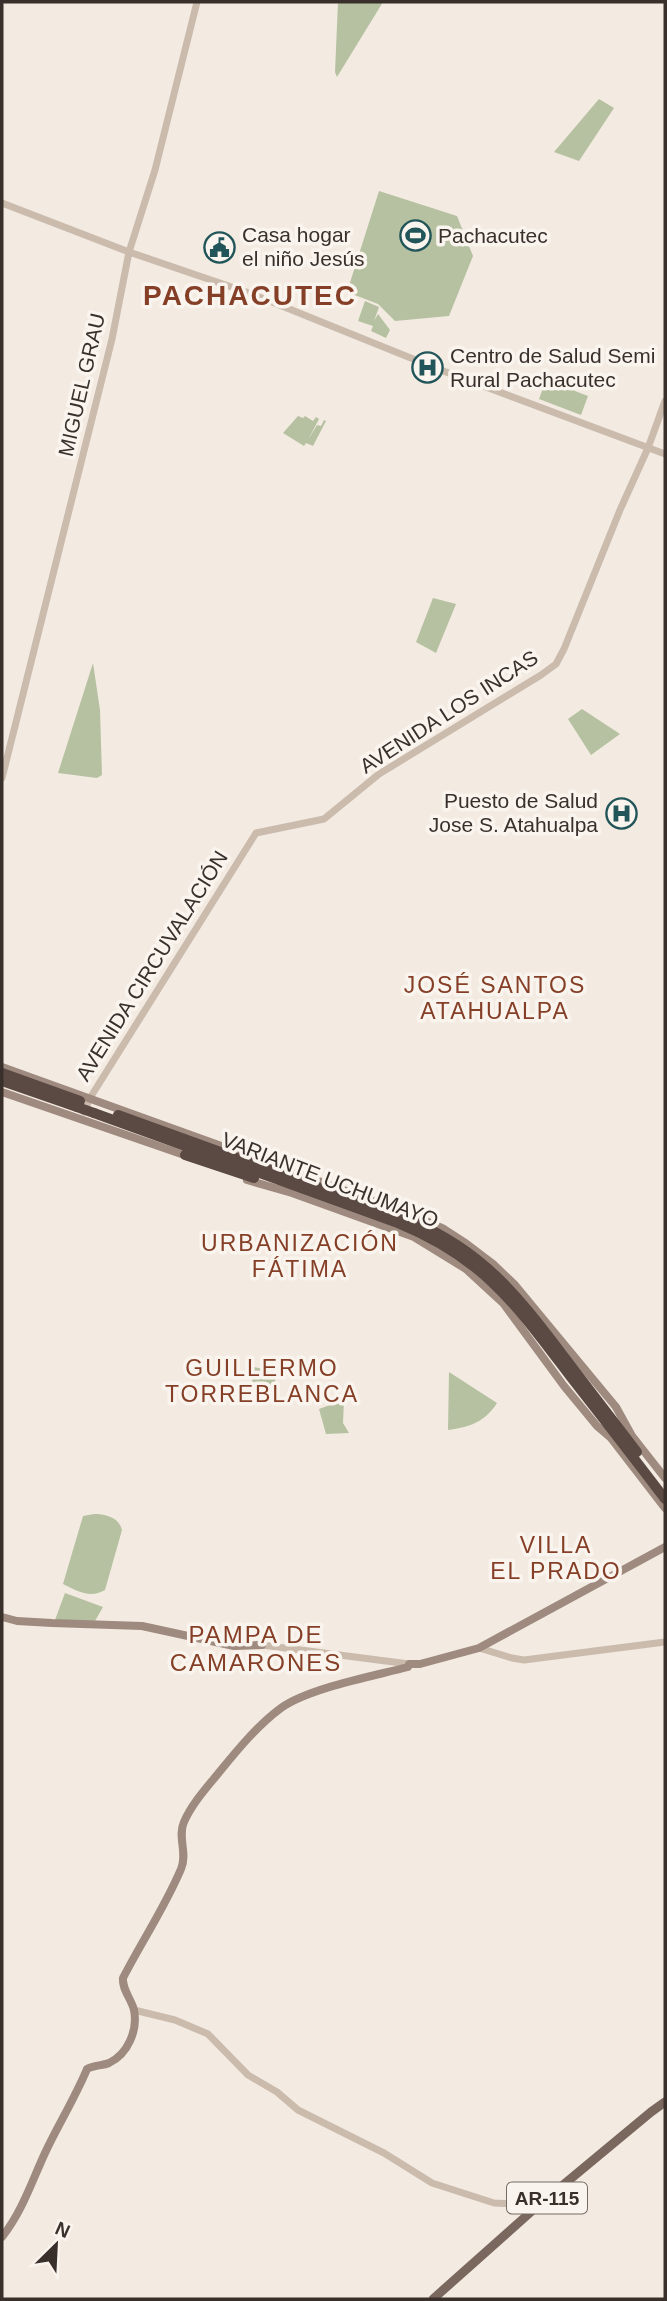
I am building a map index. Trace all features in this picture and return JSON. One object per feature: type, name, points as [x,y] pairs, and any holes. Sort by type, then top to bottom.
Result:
[{"type":"highway","name":"VARIANTE UCHUMAYO","points":[[2,1073],[297,1187],[398,1223],[451,1249],[498,1286],[665,1499]]},
{"type":"highway","name":"VARIANTE UCHUMAYO","points":[[2,1080],[87,1105],[412,1221],[444,1235],[483,1263],[528,1309],[665,1488]]},
{"type":"highway","points":[[185,1155],[265,1182],[297,1187]]},
{"type":"highway","points":[[538,1334],[554,1364],[611,1438]]},
{"type":"highway","points":[[556,1346],[572,1360],[632,1436]]},
{"type":"main road","name":"VARIANTE UCHUMAYO","points":[[2,1067],[87,1105],[432,1223],[472,1247],[515,1285],[616,1407],[632,1436],[665,1478]]},
{"type":"main road","points":[[2,1092],[394,1229],[447,1256],[478,1279],[503,1303],[584,1411],[611,1438],[665,1508]]},
{"type":"main road","points":[[2,2237],[10,2227],[87,2069],[112,2062],[132,2038],[134,2010],[123,1978],[182,1867],[185,1857],[181,1835],[183,1822],[242,1745],[283,1707],[312,1693],[408,1667],[409,1664],[420,1664],[479,1648],[665,1548]]},
{"type":"main road","points":[[2,1617],[17,1621],[142,1626],[234,1646],[262,1645]]},
{"type":"main road","name":"AR-115","points":[[433,2299],[533,2210],[665,2102]]},
{"type":"street","name":"MIGUEL GRAU","points":[[2,778],[112,339],[129,251],[155,170],[197,2]]},
{"type":"street","points":[[2,203],[252,294],[438,369],[665,454]]},
{"type":"street","name":"AVENIDA LOS INCAS","points":[[256,833],[324,819],[379,774],[556,664],[620,510],[649,448],[665,401]]},
{"type":"street","name":"AVENIDA CIRCUVALACIÓN","points":[[82,1119],[87,1105],[256,833]]},
{"type":"street","points":[[479,1648],[524,1660],[665,1642]]},
{"type":"street","points":[[262,1645],[409,1664]]},
{"type":"street","points":[[134,2010],[175,2020],[208,2034],[248,2075],[299,2110],[384,2153],[432,2183],[494,2203],[514,2203],[533,2210]]},
{"type":"green space","points":[[338,2],[383,2],[337,77],[335,72]]},
{"type":"green space","points":[[599,99],[614,108],[579,161],[554,152]]},
{"type":"green space","name":"Pachacutec","points":[[379,191],[457,216],[473,256],[449,316],[395,321],[378,304],[347,292]]},
{"type":"green space","points":[[365,301],[379,307],[374,321],[378,314],[390,330],[386,338],[371,331],[373,326],[358,321]]},
{"type":"green space","points":[[546,380],[588,396],[581,415],[539,399]]},
{"type":"green space","points":[[298,416],[305,416],[313,421],[316,417],[319,419],[308,440],[317,425],[321,426],[324,420],[326,421],[313,446],[306,443],[304,446],[283,433]]},
{"type":"green space","points":[[433,598],[456,604],[436,653],[416,642]]},
{"type":"green space","points":[[93,663],[100,710],[102,775],[97,778],[58,773]]},
{"type":"green space","points":[[582,709],[620,734],[591,755],[568,719]]},
{"type":"green space","points":[[254,1367],[276,1372],[274,1394],[251,1390]]},
{"type":"green space","points":[[449,1372],[497,1403],[487,1415],[476,1422],[448,1430]]},
{"type":"green space","points":[[344,1400],[343,1423],[349,1433],[326,1434],[319,1409]]},
{"type":"green space","points":[[94,1514],[115,1519],[122,1530],[105,1590],[89,1594],[63,1584],[83,1516]]},
{"type":"green space","points":[[65,1593],[103,1607],[95,1621],[55,1620]]},
{"type":"place","name":"Pachacutec","points":[[415,236]]},
{"type":"place","name":"Casa hogar el niño Jesús","points":[[219,247]]},
{"type":"place","name":"Centro de Salud Semi Rural Pachacutec","points":[[427,368]]},
{"type":"place","name":"Puesto de Salud Jose S. Atahualpa","points":[[621,813]]},
{"type":"district","name":"PACHACUTEC","points":[[250,295]]},
{"type":"district","name":"JOSÉ SANTOS ATAHUALPA","points":[[495,998]]},
{"type":"district","name":"URBANIZACIÓN FÁTIMA","points":[[300,1256]]},
{"type":"district","name":"GUILLERMO TORREBLANCA","points":[[262,1381]]},
{"type":"district","name":"VILLA EL PRADO","points":[[556,1558]]},
{"type":"district","name":"PAMPA DE CAMARONES","points":[[256,1649]]}]
